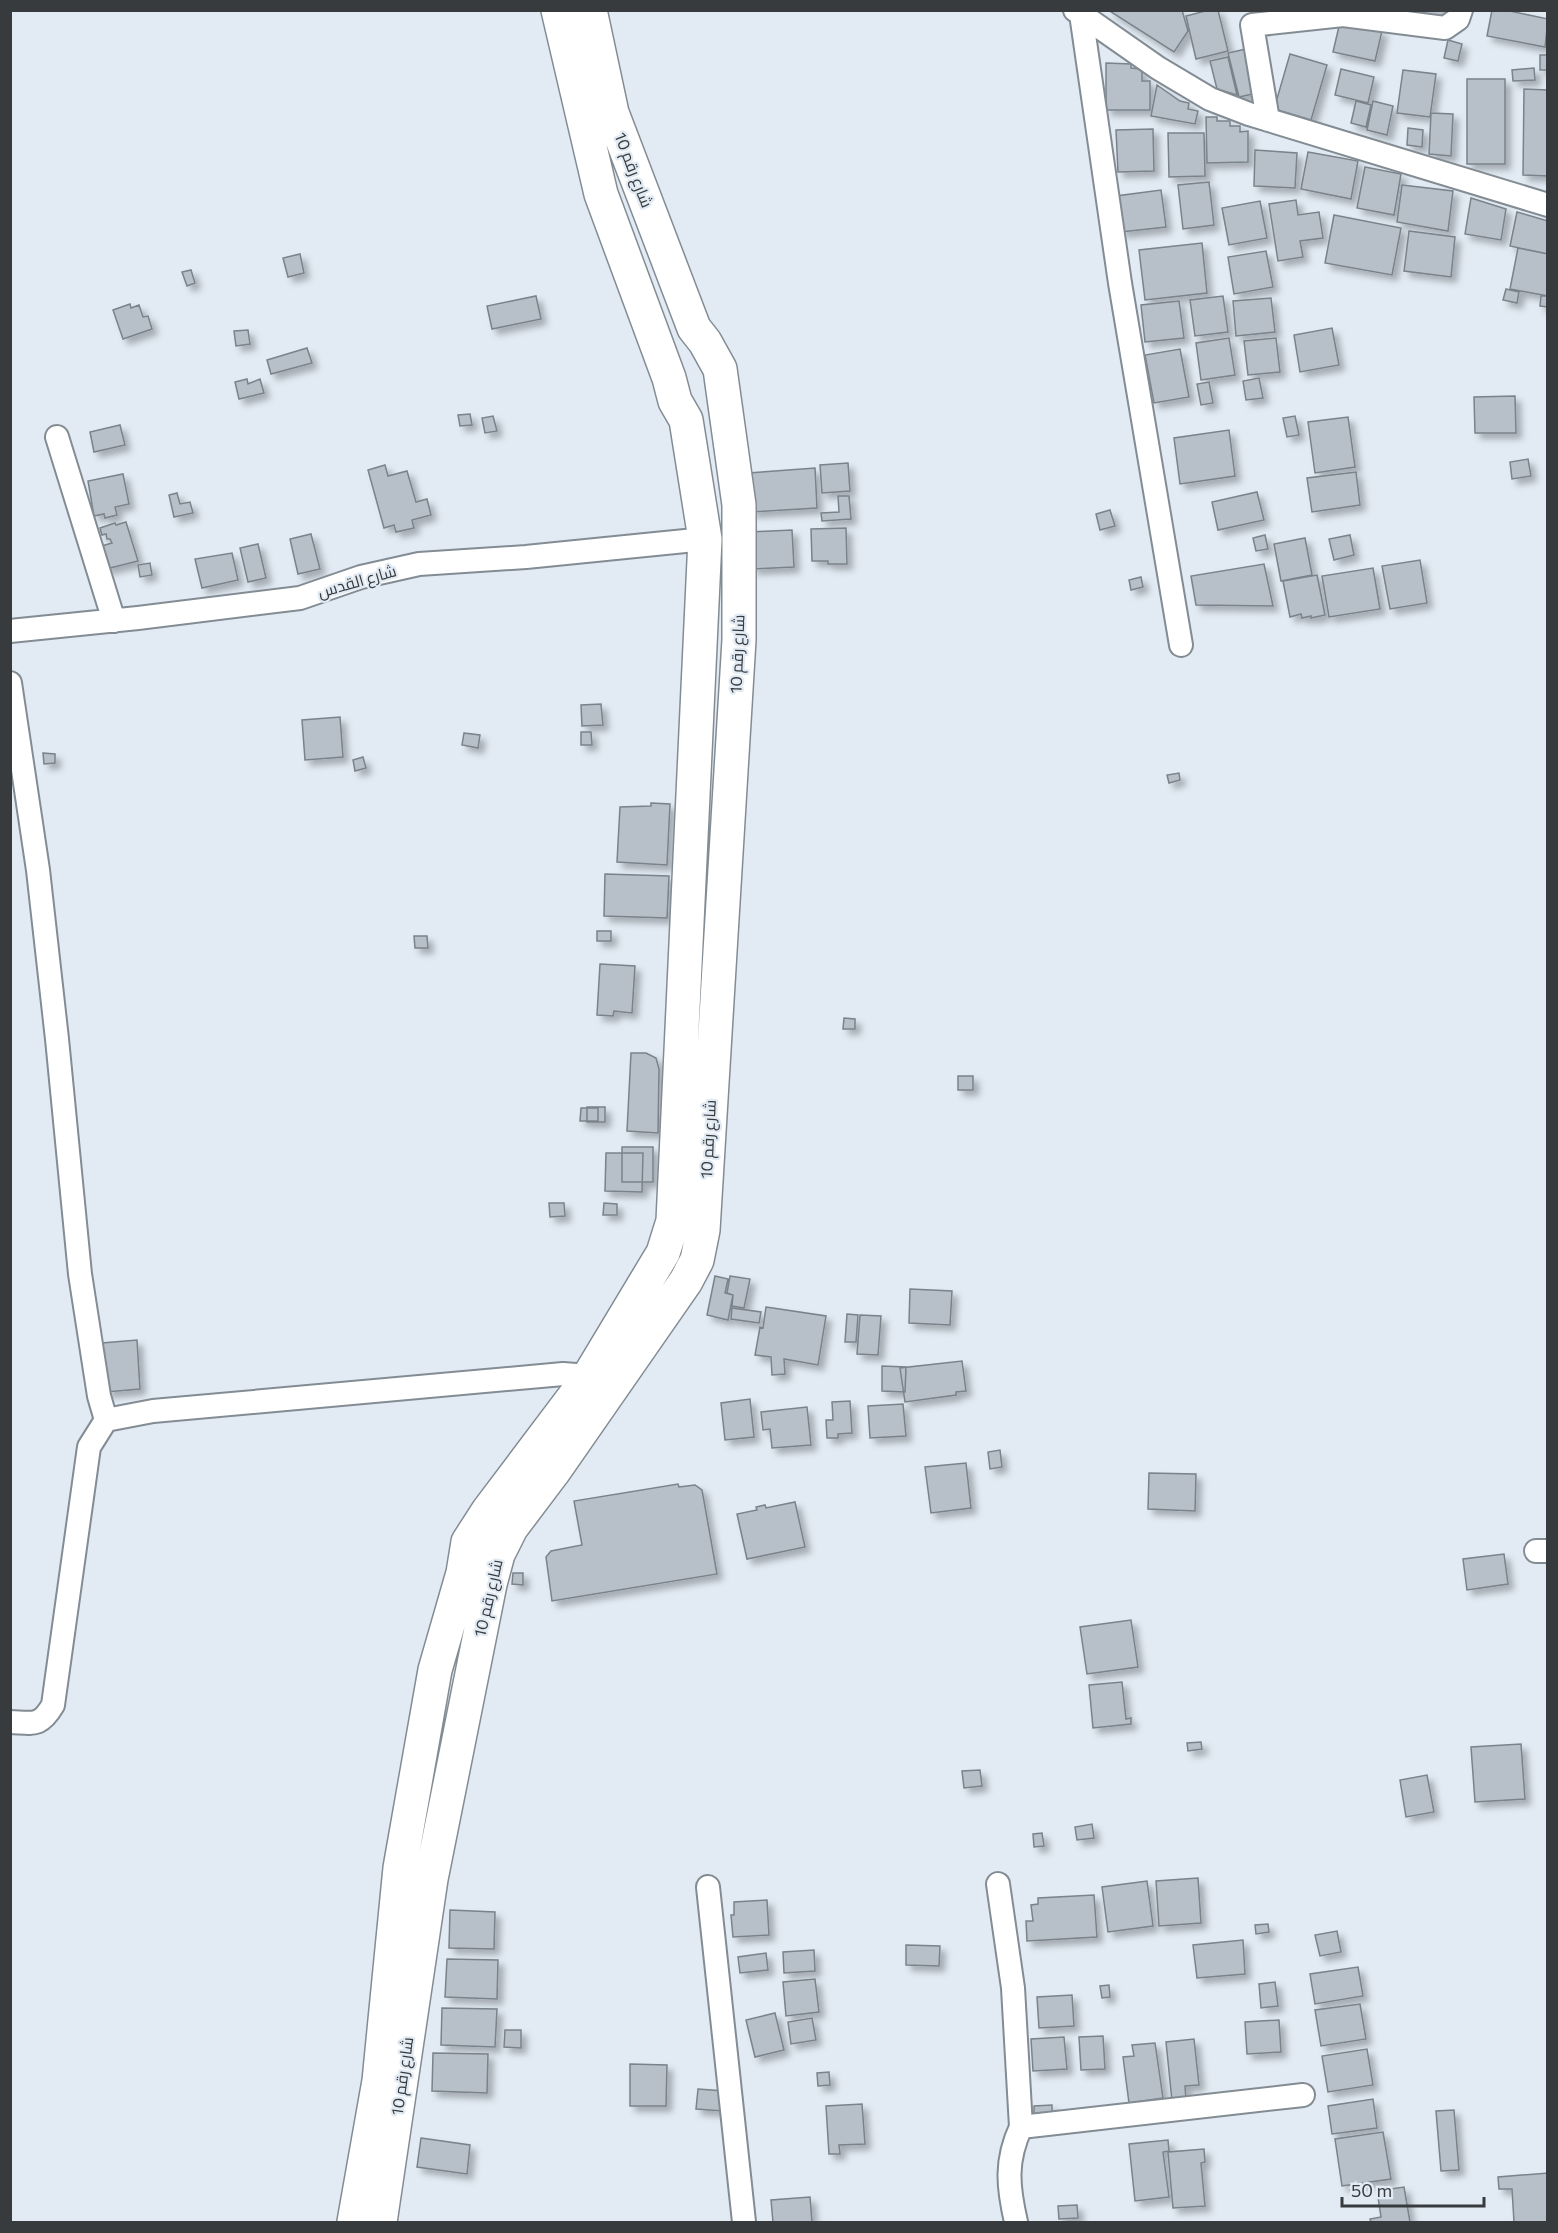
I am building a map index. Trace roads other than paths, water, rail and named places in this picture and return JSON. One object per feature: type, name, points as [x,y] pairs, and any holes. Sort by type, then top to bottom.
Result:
[{"type":"main road","name":"شارع رقم 10","points":[[354,2223],[379,2081],[400,1868],[435,1670],[463,1573],[468,1542],[488,1511],[586,1381],[663,1253],[673,1221],[705,539],[687,420],[675,401],[669,378],[601,194],[558,10]]},
{"type":"main road","name":"شارع رقم 10","points":[[380,2223],[435,1856],[498,1554],[511,1528],[554,1471],[686,1281],[697,1260],[703,1230],[739,640],[739,505],[720,369],[694,328],[612,113],[590,10]]},
{"type":"street","points":[[1268,120],[1252,25],[1343,15],[1445,28],[1458,19],[1461,10]]},
{"type":"street","points":[[1078,12],[1158,68],[1210,99],[1268,120],[1548,205]]},
{"type":"street","points":[[1078,12],[1119,283],[1180,645]]},
{"type":"street","points":[[57,437],[114,621]]},
{"type":"street","name":"شارع القدس","points":[[10,632],[300,598],[361,577],[419,564],[526,557],[705,539]]},
{"type":"street","points":[[10,683],[39,881],[79,1266],[99,1396],[106,1420]]},
{"type":"street","points":[[10,1722],[34,1723],[45,1718],[53,1705],[89,1447],[106,1420],[153,1412],[563,1374],[576,1375],[586,1381]]},
{"type":"street","points":[[998,1884],[1012,1988],[1020,2127],[1011,2147],[1009,2174],[1017,2223]]},
{"type":"street","points":[[708,1887],[744,2223]]},
{"type":"street","points":[[1020,2127],[1303,2095]]}]
